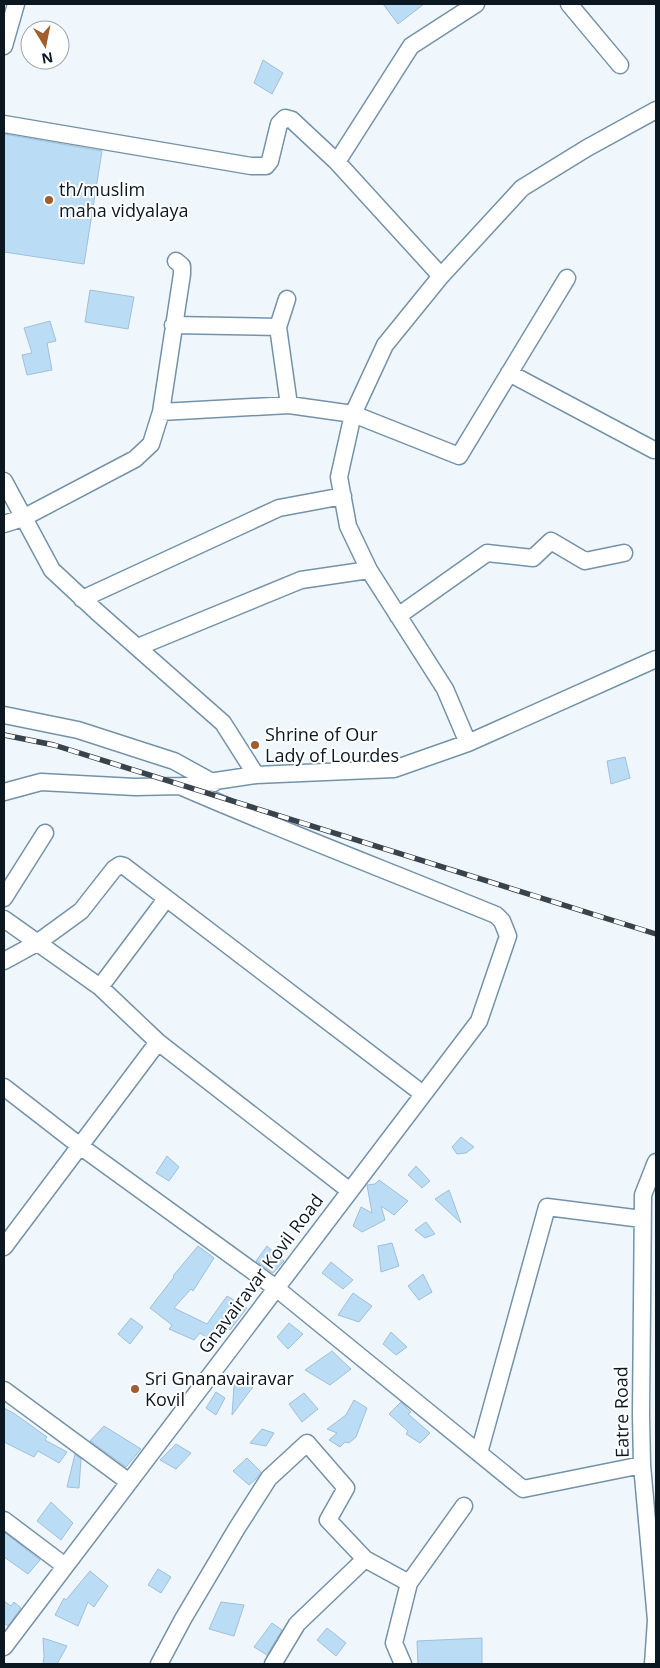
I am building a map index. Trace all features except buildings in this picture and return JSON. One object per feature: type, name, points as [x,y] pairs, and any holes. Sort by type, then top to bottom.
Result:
[{"type":"street","points":[[4,46],[16,4]]},
{"type":"street","points":[[337,162],[412,46],[476,4]]},
{"type":"street","points":[[569,4],[620,65]]},
{"type":"street","points":[[468,742],[445,689],[369,570],[348,526],[339,477],[353,414],[385,344],[441,276],[522,188],[587,148],[656,110]]},
{"type":"street","points":[[4,124],[251,166],[266,166],[270,161],[279,124],[285,118],[292,120],[337,162],[441,276]]},
{"type":"street","points":[[4,524],[23,518],[135,459],[151,444],[160,412],[182,274],[182,266],[176,261]]},
{"type":"street","points":[[160,412],[289,405],[353,414],[459,456],[567,278]]},
{"type":"street","points":[[287,299],[278,327],[289,405]]},
{"type":"street","points":[[173,324],[278,327]]},
{"type":"street","points":[[509,373],[654,450]]},
{"type":"street","points":[[4,481],[52,570],[82,599],[223,723],[256,776]]},
{"type":"street","points":[[82,599],[278,508],[343,496]]},
{"type":"street","points":[[398,616],[487,552],[533,558],[551,541],[585,561],[624,552]]},
{"type":"street","points":[[138,647],[301,580],[369,570]]},
{"type":"street","points":[[4,792],[41,782],[135,787],[182,786],[256,776],[394,769],[468,742],[656,659]]},
{"type":"street","points":[[4,715],[78,730],[174,760],[214,783]]},
{"type":"street","name":"Gnavairavar Kovil Road","points":[[4,1648],[479,1021],[508,936],[502,921],[496,915],[422,884],[346,856],[182,786]]},
{"type":"street","points":[[4,898],[44,833]]},
{"type":"street","points":[[4,961],[37,943],[82,911],[114,869],[120,865],[124,866],[423,1094]]},
{"type":"street","points":[[100,987],[166,899]]},
{"type":"street","points":[[4,920],[100,987],[158,1042],[350,1191]]},
{"type":"street","points":[[4,1246],[158,1042]]},
{"type":"street","points":[[4,1087],[80,1146],[276,1288],[523,1489],[642,1466]]},
{"type":"street","name":"Eatre Road","points":[[653,1664],[656,1620],[642,1466],[648,1416],[642,1219],[643,1195],[656,1162]]},
{"type":"street","points":[[478,1452],[547,1207],[642,1219]]},
{"type":"street","points":[[4,1390],[129,1482]]},
{"type":"street","points":[[159,1664],[183,1618],[237,1528],[270,1478],[307,1443],[346,1488],[328,1520],[365,1559],[409,1583]]},
{"type":"street","points":[[402,1664],[394,1643],[409,1583],[464,1506]]},
{"type":"street","points":[[4,1520],[65,1566]]},
{"type":"street","points":[[273,1664],[297,1624],[365,1559]]},
{"type":"railway","points":[[4,735],[54,745],[656,934]]},
{"type":"place","name":"th/muslim maha vidyalaya","points":[[49,200]]},
{"type":"place","name":"Shrine of Our Lady of Lourdes","points":[[255,745]]},
{"type":"place","name":"Sri Gnanavairavar Kovil","points":[[135,1389]]}]
